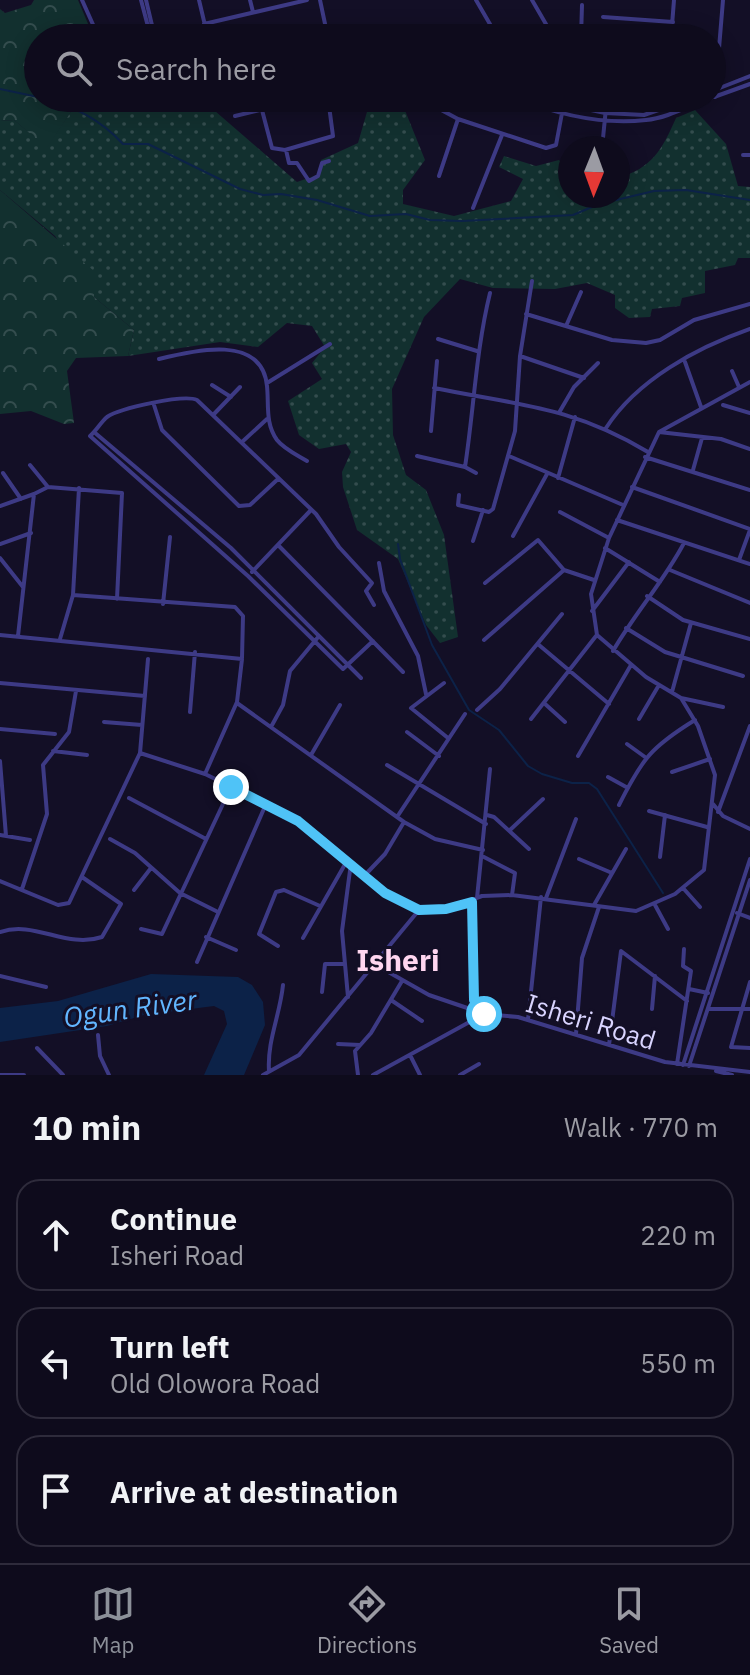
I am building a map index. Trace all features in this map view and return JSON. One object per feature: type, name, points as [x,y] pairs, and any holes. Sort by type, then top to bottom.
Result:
[{"type":"street","points":[[82,0],[95,24]]},
{"type":"street","points":[[144,0],[150,24]]},
{"type":"street","points":[[199,0],[204,24],[307,0]]},
{"type":"street","points":[[250,0],[253,12]]},
{"type":"street","points":[[320,0],[325,24]]},
{"type":"street","points":[[476,0],[490,24]]},
{"type":"street","points":[[532,0],[546,24]]},
{"type":"street","points":[[603,17],[673,22],[674,0]]},
{"type":"street","points":[[721,24],[723,0]]},
{"type":"street","points":[[581,24],[582,5]]},
{"type":"street","points":[[726,85],[750,76]]},
{"type":"street","points":[[726,92],[750,84]]},
{"type":"street","points":[[235,116],[253,112]]},
{"type":"street","points":[[263,112],[272,148],[286,149],[333,136],[330,112]]},
{"type":"street","points":[[445,112],[502,135],[553,147],[562,113],[607,121],[647,120],[670,112]]},
{"type":"street","points":[[600,112],[658,112]]},
{"type":"street","points":[[604,136],[605,113]]},
{"type":"street","points":[[439,176],[458,119]]},
{"type":"street","points":[[473,208],[502,135]]},
{"type":"street","points":[[286,149],[289,163],[297,163],[309,181],[318,176],[322,163],[329,161]]},
{"type":"street","points":[[743,155],[750,155]]},
{"type":"street","points":[[459,495],[458,505],[492,510],[509,456],[518,411],[520,356],[532,281]]},
{"type":"street","points":[[566,326],[581,292]]},
{"type":"street","points":[[465,467],[475,396],[477,351],[490,293]]},
{"type":"street","points":[[526,314],[612,340],[646,343],[660,340],[694,320],[750,304]]},
{"type":"street","points":[[606,428],[638,389],[709,346],[750,329]]},
{"type":"street","points":[[438,339],[477,351]]},
{"type":"street","points":[[267,383],[330,344]]},
{"type":"street","points":[[159,359],[211,351],[241,351],[261,363],[267,383],[268,418],[280,444],[307,461]]},
{"type":"street","points":[[520,356],[584,378]]},
{"type":"street","points":[[431,431],[437,361]]},
{"type":"street","points":[[685,362],[701,407]]},
{"type":"street","points":[[560,411],[598,363]]},
{"type":"street","points":[[732,371],[739,387]]},
{"type":"street","points":[[723,707],[681,698],[613,652],[597,635],[591,611],[594,580],[605,548],[646,454],[659,432],[750,382]]},
{"type":"street","points":[[212,385],[231,397]]},
{"type":"street","points":[[214,414],[240,387]]},
{"type":"street","points":[[434,388],[516,400],[560,411],[606,428],[646,454],[750,490]]},
{"type":"street","points":[[373,641],[343,669],[248,576],[90,439],[94,432],[109,416],[191,397],[214,414],[311,510],[372,583],[366,591],[374,605]]},
{"type":"street","points":[[154,404],[162,430],[239,506],[250,505],[278,479]]},
{"type":"street","points":[[723,405],[750,413]]},
{"type":"street","points":[[558,478],[575,417]]},
{"type":"street","points":[[242,442],[268,418]]},
{"type":"street","points":[[94,432],[166,490],[361,678]]},
{"type":"street","points":[[659,432],[750,449]]},
{"type":"street","points":[[693,471],[702,438]]},
{"type":"street","points":[[417,456],[465,467],[476,473]]},
{"type":"street","points":[[509,456],[623,505]]},
{"type":"street","points":[[30,465],[48,487]]},
{"type":"street","points":[[3,473],[21,499]]},
{"type":"street","points":[[513,536],[547,474]]},
{"type":"street","points":[[0,499],[3,505],[48,487],[116,490],[124,496],[117,599]]},
{"type":"street","points":[[632,487],[750,530],[739,560]]},
{"type":"street","points":[[60,639],[73,595],[79,488]]},
{"type":"street","points":[[159,497],[166,490]]},
{"type":"street","points":[[18,636],[34,494]]},
{"type":"street","points":[[248,576],[311,510]]},
{"type":"street","points":[[473,541],[483,510]]},
{"type":"street","points":[[560,512],[609,538]]},
{"type":"street","points":[[617,520],[750,564]]},
{"type":"street","points":[[0,544],[31,533]]},
{"type":"street","points":[[163,604],[170,537]]},
{"type":"street","points":[[485,583],[538,540],[564,570],[594,580]]},
{"type":"street","points":[[613,652],[647,596],[670,570],[684,543]]},
{"type":"street","points":[[278,545],[403,672]]},
{"type":"street","points":[[605,548],[660,582]]},
{"type":"street","points":[[0,558],[23,587]]},
{"type":"street","points":[[591,611],[629,562]]},
{"type":"street","points":[[379,563],[384,591],[418,656],[426,694]]},
{"type":"street","points":[[484,640],[564,570]]},
{"type":"street","points":[[670,570],[750,603]]},
{"type":"street","points":[[73,595],[239,609],[243,616],[237,702],[205,774]]},
{"type":"street","points":[[647,596],[691,623],[750,639]]},
{"type":"street","points":[[477,710],[539,645],[562,614]]},
{"type":"street","points":[[672,692],[691,623]]},
{"type":"street","points":[[626,628],[655,647],[743,676]]},
{"type":"street","points":[[0,635],[242,659]]},
{"type":"street","points":[[531,719],[571,672],[597,635]]},
{"type":"street","points":[[271,727],[283,705],[290,671],[319,636]]},
{"type":"street","points":[[539,645],[609,704]]},
{"type":"street","points":[[190,712],[195,652]]},
{"type":"street","points":[[0,881],[64,905],[69,903],[140,753],[148,659]]},
{"type":"street","points":[[578,756],[631,665]]},
{"type":"street","points":[[0,683],[145,696]]},
{"type":"street","points":[[444,683],[411,708],[448,738]]},
{"type":"street","points":[[639,719],[659,685]]},
{"type":"street","points":[[22,889],[47,814],[43,765],[69,732],[76,691]]},
{"type":"street","points":[[140,753],[205,774],[298,821],[385,893],[419,910],[446,909],[475,900],[512,895],[630,911],[655,905],[683,888],[704,870],[715,775],[695,720],[681,698]]},
{"type":"street","points":[[237,702],[404,822],[435,839],[482,853],[515,873],[512,895]]},
{"type":"street","points":[[544,703],[565,722]]},
{"type":"street","points":[[311,755],[340,705]]},
{"type":"street","points":[[397,817],[465,714]]},
{"type":"street","points":[[619,805],[645,757],[659,743],[695,720]]},
{"type":"street","points":[[104,722],[142,725]]},
{"type":"street","points":[[718,812],[750,726]]},
{"type":"street","points":[[0,729],[55,734]]},
{"type":"street","points":[[407,732],[439,756]]},
{"type":"street","points":[[627,744],[645,757]]},
{"type":"street","points":[[53,751],[87,755]]},
{"type":"street","points":[[672,772],[710,759]]},
{"type":"street","points":[[0,761],[3,835],[30,840]]},
{"type":"street","points":[[387,765],[486,824]]},
{"type":"street","name":"Isheri Road","points":[[490,769],[475,900],[474,1000],[484,1014],[502,1013],[683,1065],[750,1072]]},
{"type":"street","points":[[608,777],[628,788]]},
{"type":"street","points":[[141,929],[162,934],[231,787]]},
{"type":"street","points":[[129,798],[206,839]]},
{"type":"street","points":[[510,830],[543,799]]},
{"type":"street","points":[[197,962],[216,911],[266,804]]},
{"type":"street","points":[[713,804],[718,812],[750,829]]},
{"type":"street","points":[[649,811],[707,827]]},
{"type":"street","points":[[487,815],[510,830],[529,849]]},
{"type":"street","points":[[660,857],[665,815]]},
{"type":"street","points":[[528,1020],[544,897],[576,819]]},
{"type":"street","points":[[365,875],[385,854],[404,822]]},
{"type":"street","points":[[110,839],[135,853],[180,893],[216,911]]},
{"type":"street","points":[[576,1034],[582,958],[596,906],[626,849]]},
{"type":"street","points":[[579,859],[612,873]]},
{"type":"street","points":[[683,1065],[708,993],[726,924],[750,859]]},
{"type":"street","points":[[303,938],[349,861]]},
{"type":"street","points":[[348,999],[342,931],[349,861]]},
{"type":"street","points":[[134,890],[151,868]]},
{"type":"street","points":[[0,932],[21,926],[62,938],[102,937],[121,909],[121,904],[82,877]]},
{"type":"street","points":[[683,1065],[698,1045],[737,913],[750,880]]},
{"type":"street","points":[[683,888],[700,907]]},
{"type":"street","points":[[278,946],[259,932],[276,892],[284,890],[320,906]]},
{"type":"street","points":[[655,905],[668,929]]},
{"type":"street","points":[[263,1075],[291,1062],[348,999],[419,910]]},
{"type":"street","points":[[737,913],[750,918]]},
{"type":"street","points":[[726,924],[733,926]]},
{"type":"street","points":[[206,937],[236,950]]},
{"type":"street","points":[[683,1065],[681,1040],[691,971],[683,966],[684,949]]},
{"type":"street","points":[[609,1045],[621,951],[687,1001]]},
{"type":"street","points":[[322,992],[325,964],[345,964]]},
{"type":"street","points":[[376,965],[429,995],[484,1014]]},
{"type":"street","points":[[0,976],[46,987]]},
{"type":"street","points":[[652,1009],[655,976]]},
{"type":"street","points":[[358,1075],[354,1055],[402,981]]},
{"type":"street","points":[[750,982],[731,1047],[750,1048]]},
{"type":"street","points":[[269,1071],[270,1042],[279,1019],[283,985]]},
{"type":"street","points":[[689,989],[708,993]]},
{"type":"street","points":[[391,1000],[422,1021]]},
{"type":"street","points":[[710,1009],[750,1009]]},
{"type":"street","points":[[373,1075],[484,1014]]},
{"type":"street","points":[[98,1035],[100,1056],[109,1075]]},
{"type":"street","points":[[681,1040],[698,1045]]},
{"type":"street","points":[[338,1044],[360,1045]]},
{"type":"street","points":[[37,1048],[63,1075]]},
{"type":"street","points":[[410,1055],[420,1075]]},
{"type":"street","points":[[460,1075],[479,1064]]},
{"type":"street","name":"Isheri Road","points":[[706,1068],[732,1075]]},
{"type":"street","points":[[3,1075],[24,1075]]},
{"type":"green space","points":[[34,0],[78,0],[88,24],[24,24],[24,112],[71,112],[47,148],[14,120],[0,121],[0,9],[5,13],[31,5]]},
{"type":"green space","points":[[71,112],[216,112],[297,182],[320,174],[321,160],[358,143],[367,112],[406,112],[425,160],[403,190],[403,204],[454,216],[511,201],[523,179],[499,167],[504,156],[536,166],[558,160],[558,208],[630,208],[630,174],[654,156],[676,118],[697,112],[726,144],[738,186],[750,187],[750,258],[738,258],[735,265],[705,271],[705,293],[682,298],[680,306],[652,309],[650,317],[629,318],[615,308],[615,295],[587,283],[555,289],[493,288],[460,279],[424,317],[392,389],[393,435],[406,475],[426,490],[444,535],[458,637],[440,643],[426,625],[398,559],[357,530],[343,487],[342,472],[351,452],[346,444],[319,449],[299,435],[288,401],[322,379],[312,363],[325,347],[312,326],[287,323],[258,347],[220,342],[128,356],[134,330],[94,297],[55,236],[0,190],[0,121],[14,120],[47,147]]},
{"type":"green space","points":[[0,190],[94,271],[94,297],[134,330],[128,356],[76,358],[67,371],[74,423],[64,424],[31,411],[0,414]]},
{"type":"water","name":"Ogun River","points":[[151,974],[238,977],[252,985],[263,1002],[265,1025],[244,1075],[204,1075],[227,1024],[224,1011],[214,1006],[144,1015],[107,1026],[0,1042],[0,1008],[58,1001]]},
{"type":"waterway","points":[[0,89],[24,94]]},
{"type":"waterway","points":[[79,112],[105,128],[123,144],[148,144],[240,189],[263,195],[281,194],[317,200],[370,216],[406,214],[430,220],[462,221],[573,215],[599,204],[654,191],[686,190],[750,200]]},
{"type":"waterway","points":[[398,544],[400,559],[432,645],[469,710],[499,730],[528,766],[542,774],[572,783],[589,783],[597,789],[663,893]]},
{"type":"district","name":"Isheri","points":[[398,959]]},
{"type":"route","points":[[231,787],[298,821],[325,840],[385,893],[419,910],[446,909],[472,902],[474,1000],[484,1014]]}]
